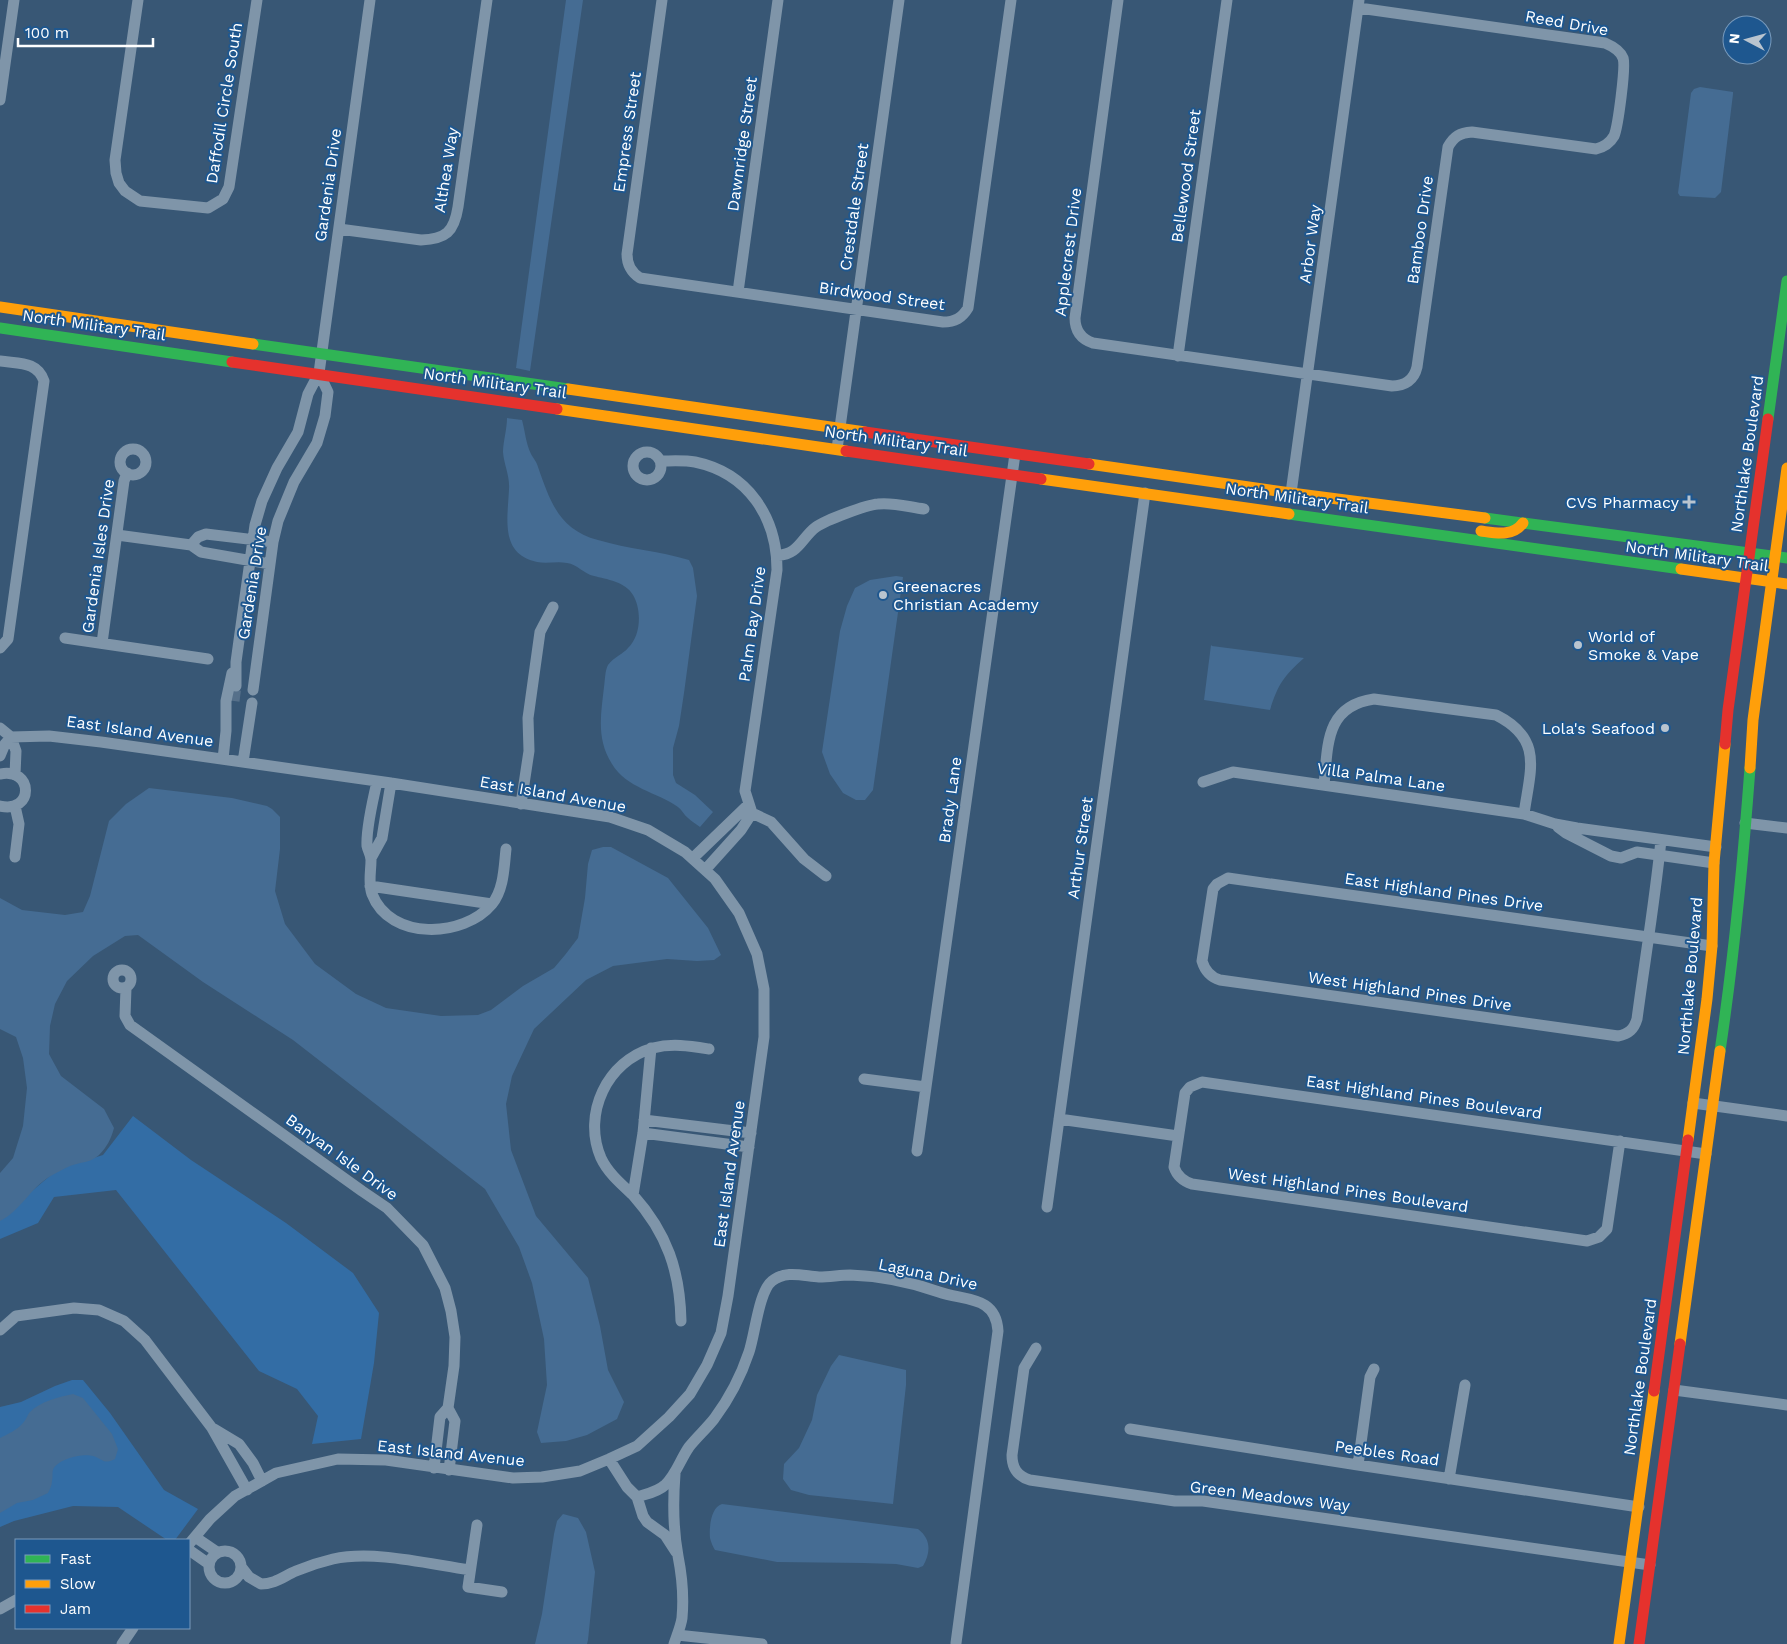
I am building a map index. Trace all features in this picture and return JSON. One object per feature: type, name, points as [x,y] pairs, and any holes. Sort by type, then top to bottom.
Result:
[{"type":"main road","name":"Northlake Boulevard","points":[[1619,1644],[1707,999],[1712,946],[1714,863],[1728,710],[1787,281]]},
{"type":"main road","name":"North Military Trail","points":[[0,307],[1291,493],[1781,557]]},
{"type":"main road","name":"North Military Trail","points":[[0,328],[1787,584]]},
{"type":"main road","points":[[1639,1644],[1712,1105],[1730,989],[1742,872],[1753,720],[1771,582],[1781,557],[1787,468]]},
{"type":"main road","points":[[1180,498],[1195,492],[1271,502],[1280,500],[1291,493]]},
{"type":"main road","points":[[1282,512],[1305,504],[1400,517],[1418,510]]},
{"type":"main road","points":[[1392,528],[1427,524],[1512,533],[1523,523]]},
{"type":"street","points":[[0,100],[14,0]]},
{"type":"street","name":"Daffodil Circle South","points":[[138,0],[115,160],[119,183],[132,197],[140,201],[208,208],[223,199],[230,187],[257,0]]},
{"type":"street","name":"Gardenia Drive","points":[[236,686],[236,662],[255,525],[262,501],[277,468],[298,432],[308,394],[320,374],[370,0]]},
{"type":"street","name":"Althea Way","points":[[339,230],[433,240],[442,237],[452,228],[456,220],[458,207],[487,0]]},
{"type":"street","name":"Empress Street","points":[[630,269],[627,254],[662,0]]},
{"type":"street","name":"Dawnridge Street","points":[[738,292],[778,0]]},
{"type":"street","name":"Crestdale Street","points":[[837,449],[899,0]]},
{"type":"street","name":"Birdwood Street","points":[[630,269],[640,278],[950,322],[957,320],[968,308],[1011,0]]},
{"type":"street","name":"Applecrest Drive","points":[[1118,0],[1075,325],[1081,337],[1093,344],[1308,374]]},
{"type":"street","name":"Bellewood Street","points":[[1178,356],[1227,0]]},
{"type":"street","name":"Reed Drive","points":[[1359,4],[1605,43],[1612,46],[1620,52],[1624,65],[1616,130],[1608,144]]},
{"type":"street","name":"Arbor Way","points":[[1291,493],[1359,4]]},
{"type":"street","name":"Bamboo Drive","points":[[1308,374],[1392,386],[1406,384],[1415,373],[1448,147],[1456,136],[1472,132],[1596,149],[1608,144]]},
{"type":"street","points":[[0,361],[34,366],[41,372],[44,381],[8,639],[0,648]]},
{"type":"street","name":"Gardenia Drive","points":[[254,690],[273,542],[278,521],[294,482],[317,443],[325,416],[328,392],[320,374]]},
{"type":"street","name":"Brady Lane","points":[[917,1150],[1015,454]]},
{"type":"street","name":"Palm Bay Drive","points":[[660,461],[692,461],[720,470],[743,486],[758,502],[773,534],[777,555],[776,579],[745,791],[751,808]]},
{"type":"street","name":"Gardenia Isles Drive","points":[[102,643],[124,481],[127,473]]},
{"type":"street","name":"Arthur Street","points":[[1047,1207],[1145,493]]},
{"type":"street","points":[[777,555],[789,553],[798,548],[819,526],[870,505],[883,503],[924,509]]},
{"type":"street","points":[[191,545],[198,538],[206,534],[273,542]]},
{"type":"street","points":[[117,536],[191,545],[201,552],[270,564]]},
{"type":"street","points":[[521,804],[528,751],[528,718],[540,632],[553,608]]},
{"type":"street","name":"Gardenia Isles Drive","points":[[65,638],[208,659]]},
{"type":"street","points":[[236,662],[256,665]]},
{"type":"street","name":"Gardenia Drive","points":[[223,759],[226,731],[226,701],[230,678],[236,662]]},
{"type":"street","points":[[1324,786],[1330,734],[1337,718],[1347,708],[1362,700],[1374,699],[1496,715],[1510,722],[1520,731],[1528,745],[1531,759],[1524,814]]},
{"type":"street","name":"Gardenia Drive","points":[[226,731],[234,701]]},
{"type":"street","points":[[243,762],[252,703]]},
{"type":"street","points":[[0,728],[11,737],[16,751],[15,775]]},
{"type":"street","name":"East Island Avenue","points":[[11,737],[49,736],[223,759],[610,817],[648,830],[685,852],[716,879],[739,913],[757,954],[764,988],[764,1037],[728,1296],[721,1333],[707,1365],[690,1394],[668,1417],[637,1446],[580,1471],[542,1478],[513,1478],[386,1460],[338,1459],[276,1473],[235,1496],[210,1519],[192,1541]]},
{"type":"street","points":[[0,756],[5,744],[11,737]]},
{"type":"street","points":[[246,740],[257,757],[265,765]]},
{"type":"street","name":"Villa Palma Lane","points":[[1203,782],[1233,772],[1524,814],[1555,824],[1716,847]]},
{"type":"street","points":[[0,774],[8,773],[15,775],[25,784],[26,790],[25,796],[16,806],[0,806]]},
{"type":"street","points":[[377,782],[367,846],[371,858],[370,886],[373,896],[383,911],[402,923],[426,930],[438,930],[462,925],[477,918],[492,904],[498,894],[502,883],[506,849]]},
{"type":"street","points":[[371,858],[382,838],[391,783]]},
{"type":"street","points":[[14,856],[19,824],[16,806]]},
{"type":"street","points":[[693,858],[751,808]]},
{"type":"street","points":[[705,870],[741,830],[751,808]]},
{"type":"street","points":[[751,808],[771,822],[804,859],[826,876]]},
{"type":"street","points":[[1745,823],[1787,828]]},
{"type":"street","name":"Villa Palma Lane","points":[[1555,824],[1566,833],[1611,856],[1620,858],[1637,852],[1714,863]]},
{"type":"street","name":"West Highland Pines Drive","points":[[1207,927],[1202,961],[1207,973],[1220,980],[1618,1036],[1630,1031],[1635,1025],[1661,840]]},
{"type":"street","name":"East Highland Pines Drive","points":[[1207,927],[1213,889],[1217,884],[1228,878],[1712,946]]},
{"type":"street","points":[[370,886],[492,904]]},
{"type":"street","name":"Banyan Isle Drive","points":[[126,988],[125,1016],[130,1025],[387,1208],[423,1245],[445,1288],[455,1337],[454,1366],[448,1408],[440,1418],[434,1468]]},
{"type":"street","points":[[681,1321],[681,1300],[672,1260],[658,1228],[633,1196],[615,1179],[602,1158],[597,1146],[595,1121],[600,1096],[612,1074],[631,1058],[650,1048],[666,1045],[709,1049]]},
{"type":"street","points":[[633,1196],[643,1133],[650,1048]]},
{"type":"street","points":[[864,1079],[926,1087]]},
{"type":"street","name":"East Highland Pines Boulevard","points":[[1178,1136],[1185,1093],[1190,1087],[1202,1082],[1706,1154]]},
{"type":"street","points":[[1694,1103],[1787,1116]]},
{"type":"street","points":[[644,1120],[751,1133]]},
{"type":"street","points":[[1059,1120],[1178,1136]]},
{"type":"street","points":[[643,1133],[749,1146]]},
{"type":"street","name":"West Highland Pines Boulevard","points":[[1178,1136],[1174,1168],[1176,1174],[1185,1182],[1192,1184],[1587,1241],[1600,1237],[1607,1229],[1620,1142]]},
{"type":"street","name":"Laguna Drive","points":[[637,1497],[662,1488],[675,1474],[686,1452],[714,1419],[740,1376],[756,1330],[762,1295],[772,1281],[780,1276],[793,1274],[821,1277],[853,1275],[916,1285],[984,1304],[995,1316],[998,1332],[954,1644]]},
{"type":"street","points":[[0,1330],[16,1316],[61,1309],[86,1308],[112,1315],[136,1330],[212,1428],[247,1490]]},
{"type":"street","name":"Green Meadows Way","points":[[1036,1348],[1024,1368],[1012,1455],[1014,1468],[1023,1478],[1170,1500],[1203,1501],[1650,1565]]},
{"type":"street","points":[[1358,1465],[1370,1377],[1374,1369]]},
{"type":"street","points":[[1449,1478],[1465,1385]]},
{"type":"street","points":[[1674,1390],[1787,1405]]},
{"type":"street","name":"Banyan Isle Drive","points":[[448,1408],[455,1421],[448,1470]]},
{"type":"street","points":[[212,1428],[239,1444],[253,1463],[262,1481]]},
{"type":"street","name":"Peebles Road","points":[[1130,1429],[1639,1507]]},
{"type":"street","points":[[609,1459],[627,1487],[637,1497],[647,1522],[664,1535],[678,1556]]},
{"type":"street","points":[[675,1474],[673,1492],[682,1582],[682,1620],[675,1639],[762,1644]]},
{"type":"street","points":[[476,1525],[468,1587],[502,1592]]},
{"type":"street","points":[[192,1541],[217,1552],[228,1551],[235,1554],[249,1577],[261,1584]]},
{"type":"street","points":[[190,1551],[209,1564]]},
{"type":"street","points":[[217,1552],[211,1558],[209,1564],[209,1570],[215,1580],[224,1584],[231,1582],[236,1579],[242,1568]]},
{"type":"street","points":[[231,1582],[248,1585],[276,1582],[294,1572],[317,1563],[353,1556],[384,1558],[470,1570]]},
{"type":"street","points":[[0,1609],[15,1601]]},
{"type":"street","points":[[122,1644],[132,1629]]},
{"type":"shaded area","points":[[566,0],[583,0],[530,371],[516,368]]},
{"type":"shaded area","points":[[1700,87],[1733,92],[1721,192],[1715,198],[1680,196],[1678,193],[1691,93],[1694,89]]},
{"type":"shaded area","points":[[507,418],[522,420],[529,450],[537,463],[552,502],[565,521],[574,529],[609,543],[689,560],[693,568],[697,596],[679,726],[673,748],[673,775],[676,783],[695,795],[713,812],[700,827],[678,807],[625,779],[607,755],[601,726],[606,673],[608,665],[626,650],[636,637],[639,615],[636,601],[626,587],[615,582],[590,575],[571,564],[563,562],[537,562],[525,558],[516,551],[511,543],[507,522],[509,484],[503,452]]},
{"type":"shaded area","points":[[896,576],[903,577],[873,790],[865,800],[856,800],[843,793],[830,774],[822,752],[840,631],[847,606],[855,588],[870,580]]},
{"type":"shaded area","points":[[1211,645],[1304,658],[1282,681],[1270,710],[1204,700]]},
{"type":"shaded area","points":[[149,788],[232,798],[267,806],[272,809],[280,817],[280,849],[275,891],[285,924],[315,964],[356,994],[386,1008],[441,1016],[478,1015],[491,1010],[523,986],[554,968],[578,938],[585,898],[588,864],[592,850],[603,847],[611,847],[668,878],[708,928],[721,955],[714,960],[667,959],[613,966],[586,980],[534,1029],[512,1076],[506,1104],[511,1150],[536,1216],[588,1278],[600,1326],[608,1370],[624,1402],[617,1419],[587,1435],[566,1441],[541,1443],[537,1432],[547,1385],[544,1339],[532,1283],[519,1247],[485,1189],[293,1040],[203,982],[138,935],[125,936],[93,956],[67,981],[55,1004],[50,1026],[49,1054],[61,1076],[104,1109],[114,1128],[110,1139],[96,1158],[70,1166],[49,1177],[14,1211],[0,1221],[0,1173],[13,1158],[23,1126],[27,1088],[23,1058],[16,1037],[0,1029],[0,898],[22,910],[65,915],[83,912],[90,896],[109,821],[126,804]]},
{"type":"shaded area","points":[[133,1116],[191,1160],[286,1223],[353,1273],[379,1313],[374,1363],[361,1439],[312,1444],[318,1416],[297,1389],[259,1371],[116,1190],[54,1197],[38,1223],[0,1239],[0,1218],[58,1169],[103,1155]]},
{"type":"shaded area","points":[[839,1355],[906,1370],[893,1504],[809,1495],[791,1490],[783,1479],[784,1464],[799,1448],[812,1420],[817,1395],[831,1366]]},
{"type":"shaded area","points":[[72,1380],[83,1380],[110,1413],[164,1490],[198,1509],[176,1539],[166,1539],[118,1507],[73,1506],[14,1521],[0,1527],[0,1407],[21,1402]]},
{"type":"shaded area","points":[[73,1394],[83,1398],[112,1434],[118,1449],[115,1459],[105,1461],[93,1456],[83,1455],[65,1460],[55,1466],[52,1484],[48,1493],[33,1500],[17,1503],[0,1513],[0,1438],[18,1428],[29,1413],[39,1405]]},
{"type":"shaded area","points":[[722,1504],[918,1529],[927,1541],[927,1556],[923,1566],[918,1568],[896,1564],[777,1562],[715,1550],[710,1538],[710,1523],[715,1509]]},
{"type":"shaded area","points":[[563,1514],[578,1518],[586,1532],[595,1572],[588,1640],[587,1644],[535,1644],[542,1614],[554,1534],[557,1521]]},
{"type":"tunnel","points":[[234,701],[236,686]]},
{"type":"traffic: fast","points":[[1768,419],[1787,281]]},
{"type":"traffic: fast","points":[[0,328],[232,362]]},
{"type":"traffic: fast","points":[[253,344],[568,389]]},
{"type":"traffic: fast","points":[[1289,514],[1681,569]]},
{"type":"traffic: fast","points":[[1485,518],[1787,558]]},
{"type":"traffic: fast","points":[[1720,1051],[1738,910],[1750,768]]},
{"type":"traffic: slow","points":[[0,307],[253,344]]},
{"type":"traffic: slow","points":[[568,389],[865,432]]},
{"type":"traffic: slow","points":[[557,409],[846,451]]},
{"type":"traffic: slow","points":[[1089,464],[1485,518]]},
{"type":"traffic: slow","points":[[1750,768],[1753,720],[1787,468]]},
{"type":"traffic: slow","points":[[1041,479],[1289,514]]},
{"type":"traffic: slow","points":[[1481,531],[1504,533],[1514,530],[1523,523]]},
{"type":"traffic: slow","points":[[1681,569],[1787,584]]},
{"type":"traffic: slow","points":[[1688,1140],[1707,999],[1712,946],[1714,863],[1725,744]]},
{"type":"traffic: slow","points":[[1680,1344],[1720,1051]]},
{"type":"traffic: slow","points":[[1619,1644],[1654,1391]]},
{"type":"traffic: jam","points":[[232,362],[557,409]]},
{"type":"traffic: jam","points":[[1725,744],[1768,419]]},
{"type":"traffic: jam","points":[[865,432],[1089,464]]},
{"type":"traffic: jam","points":[[846,451],[1041,479]]},
{"type":"traffic: jam","points":[[1654,1391],[1688,1140]]},
{"type":"traffic: jam","points":[[1639,1644],[1680,1344]]},
{"type":"place","name":"CVS Pharmacy","points":[[1689,502]]},
{"type":"place","name":"Greenacres Christian Academy","points":[[883,595]]},
{"type":"place","name":"World of Smoke & Vape","points":[[1578,645]]},
{"type":"place","name":"Lola's Seafood","points":[[1665,728]]}]
